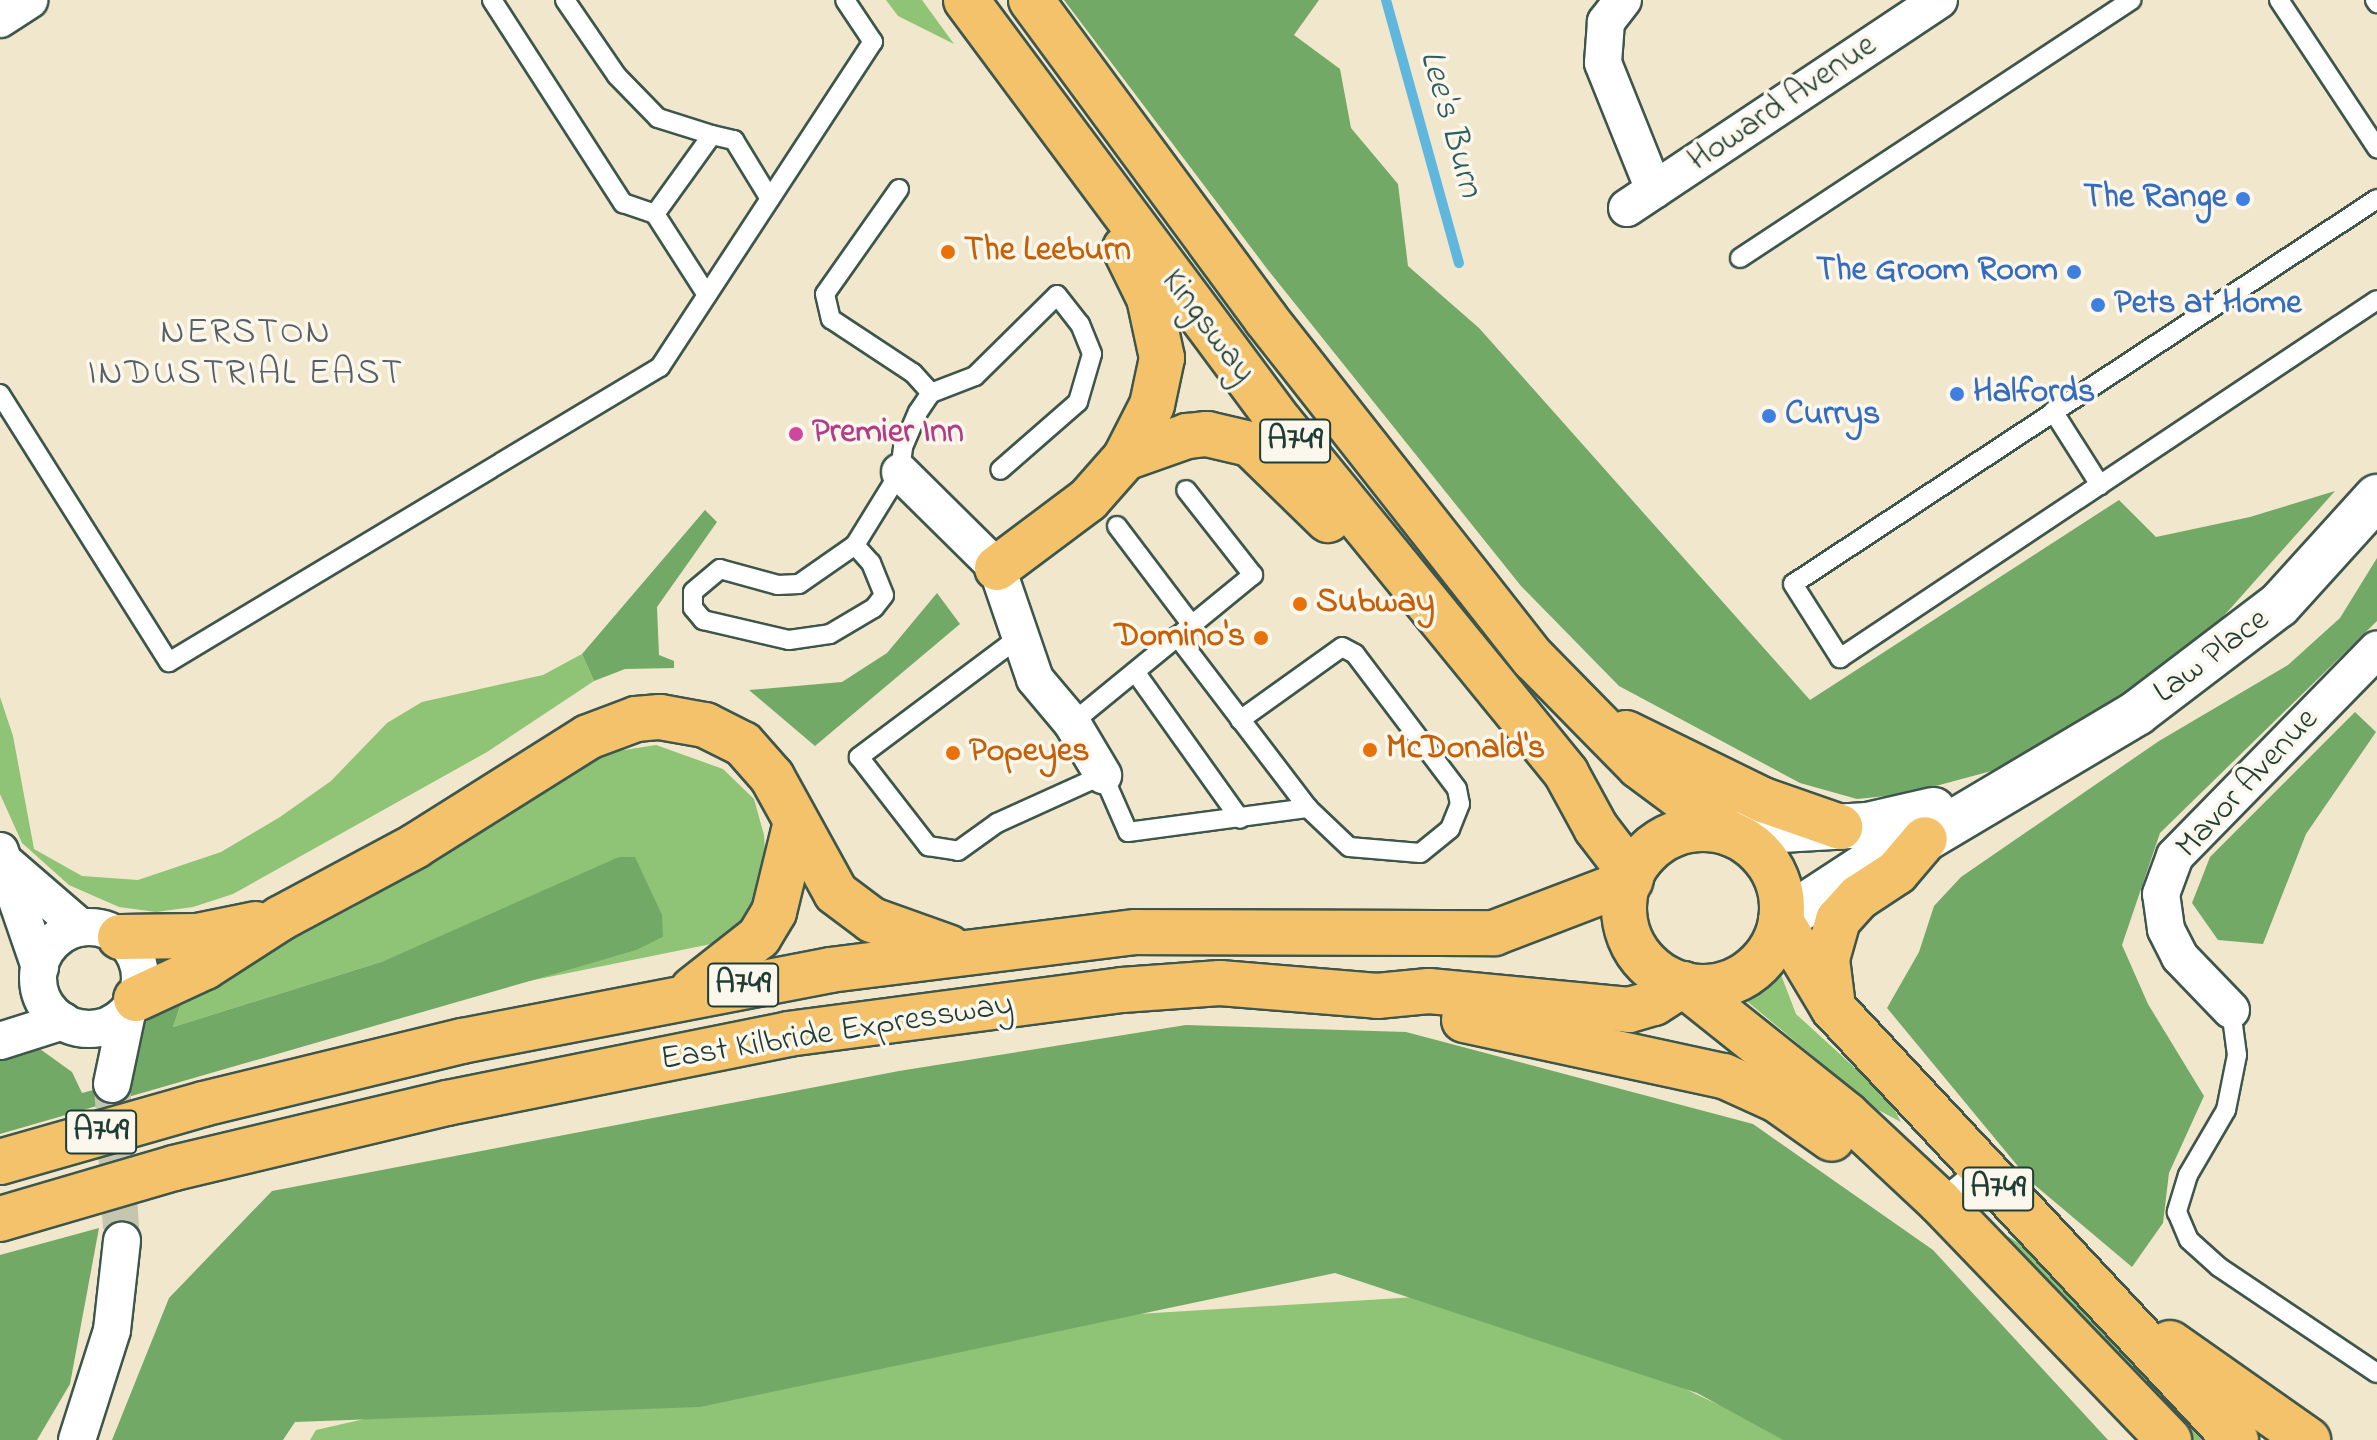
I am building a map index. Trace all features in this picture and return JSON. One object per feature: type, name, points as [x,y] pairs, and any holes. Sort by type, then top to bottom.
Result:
[{"type":"main road","name":"Kingsway","points":[[966,0],[1280,422],[1472,663],[1566,773],[1596,828],[1631,878]]},
{"type":"main road","name":"Kingsway","points":[[1031,0],[1370,453],[1534,659],[1639,766],[1729,833]]},
{"type":"main road","points":[[997,568],[1088,500],[1125,458],[1152,405],[1162,358],[1149,298],[1083,160]]},
{"type":"main road","points":[[1125,458],[1187,436],[1207,434],[1250,444],[1472,663]]},
{"type":"main road","points":[[132,1006],[205,967],[281,918],[415,846],[588,737],[636,719],[684,719],[743,744],[772,777],[836,893],[852,908],[903,934],[962,950]]},
{"type":"main road","points":[[1598,722],[1763,800],[1840,827]]},
{"type":"main road","points":[[684,995],[759,937],[774,912],[796,822]]},
{"type":"main road","points":[[1631,878],[1648,850],[1665,839],[1697,829],[1729,833]]},
{"type":"main road","name":"A749","points":[[1729,833],[1767,861],[1780,890],[1781,921],[1833,1008],[2236,1440]]},
{"type":"main road","points":[[1833,1008],[1827,959],[1838,920],[1859,897],[1897,872],[1925,839]]},
{"type":"main road","name":"East Kilbride Expressway","points":[[0,1162],[203,1104],[462,1041],[684,995],[962,950],[1194,930],[1494,933],[1631,878]]},
{"type":"main road","name":"A749","points":[[1631,878],[1625,916],[1633,942],[1650,966],[1683,984],[1847,1115],[1939,1201],[2169,1440]]},
{"type":"main road","points":[[100,933],[197,936],[281,918]]},
{"type":"main road","points":[[1683,984],[1720,985],[1754,969],[1776,939],[1781,921]]},
{"type":"main road","name":"East Kilbride Expressway","points":[[0,1219],[174,1168],[447,1103],[788,1034],[1122,990],[1220,983],[1377,996],[1429,991],[1629,1010],[1654,1003],[1683,984]]},
{"type":"main road","points":[[1377,996],[1724,1076],[1777,1100],[1838,1143],[1892,1160]]},
{"type":"main road","points":[[2121,1320],[2169,1342],[2308,1440]]},
{"type":"street","points":[[0,19],[29,0]]},
{"type":"street","name":"Howard Avenue","points":[[1622,1],[1606,22],[1603,63],[1640,199],[1939,0]]},
{"type":"street","points":[[900,472],[997,568],[1018,638],[1035,679],[1072,723],[1103,775]]},
{"type":"street","name":"Law Place","points":[[1781,921],[1888,851],[1925,839],[2137,713],[2279,605],[2377,497]]},
{"type":"street","name":"Mavor Avenue","points":[[2231,1010],[2180,957],[2166,929],[2161,894],[2175,856],[2377,650]]},
{"type":"street","name":"Law Place","points":[[1729,833],[1840,827],[1906,818],[2018,781]]},
{"type":"street","points":[[4,858],[139,965],[132,1006],[107,1085],[65,1023],[45,1004],[39,973],[4,858]]},
{"type":"street","points":[[0,1027],[39,973],[54,942],[100,933]]},
{"type":"street","points":[[0,1041],[65,1023],[96,1029],[132,1006]]},
{"type":"street","points":[[77,1440],[112,1330],[122,1241]]},
{"type":"lane","points":[[492,0],[623,203],[655,214],[707,295]]},
{"type":"lane","points":[[565,0],[617,76],[658,118],[734,140],[770,199]]},
{"type":"lane","points":[[0,394],[169,662],[660,367],[873,42],[845,0]]},
{"type":"lane","points":[[1740,258],[2132,0]]},
{"type":"lane","points":[[2279,0],[2377,148]]},
{"type":"lane","points":[[655,214],[712,135]]},
{"type":"lane","points":[[899,189],[825,294],[831,319],[913,373],[931,393]]},
{"type":"lane","points":[[2377,199],[1793,584],[1840,658],[2377,300]]},
{"type":"lane","points":[[855,545],[871,563],[884,595],[864,617],[842,630],[789,640],[757,636],[703,620],[693,608],[693,592],[720,569],[778,585],[799,584],[855,545],[900,472],[903,447],[931,393],[975,376],[1057,295],[1080,324],[1092,354],[1078,402],[1000,470]]},
{"type":"lane","points":[[2053,411],[2100,485]]},
{"type":"lane","points":[[1072,723],[1253,575],[1186,490]]},
{"type":"lane","points":[[1117,526],[1192,625]]},
{"type":"lane","points":[[1177,636],[1240,720],[1308,808],[1349,847],[1420,853],[1450,829],[1460,804],[1457,789],[1355,654],[1342,647],[1240,720]]},
{"type":"lane","points":[[1018,638],[859,757],[928,846],[958,851],[997,823],[1103,775],[1128,832],[1308,808]]},
{"type":"lane","points":[[1136,673],[1240,819]]},
{"type":"lane","points":[[2231,1010],[2237,1055],[2226,1110],[2188,1175],[2177,1212],[2189,1240],[2219,1267],[2377,1373]]},
{"type":"lane","points":[[1939,1201],[1979,1168]]},
{"type":"green space","points":[[886,0],[922,0],[954,44],[898,16]]},
{"type":"green space","points":[[1064,0],[1319,0],[1294,35],[1340,69],[1351,128],[1398,184],[1408,266],[1479,328],[1810,700],[2119,500],[2156,537],[2250,517],[2335,491],[2213,628],[2149,677],[2010,766],[1906,794],[1857,799],[1800,783],[1619,686],[1521,586],[1268,270]]},
{"type":"green space","points":[[705,510],[717,522],[657,607],[659,655],[674,661],[674,668],[625,669],[594,681],[582,654]]},
{"type":"green space","points":[[2377,558],[2377,621],[2160,833],[2122,945],[2148,1004],[2204,1096],[2169,1173],[2163,1223],[2132,1267],[2031,1182],[1887,1008],[1919,952],[1934,906],[1961,877],[2159,741],[2288,665],[2340,618]]},
{"type":"green space","points":[[937,593],[960,624],[815,746],[749,690],[842,682],[887,653]]},
{"type":"green space","points":[[582,654],[594,681],[487,752],[233,894],[193,907],[156,912],[119,907],[69,885],[22,843],[0,794],[0,697],[13,736],[34,849],[82,876],[138,880],[221,852],[280,817],[331,781],[387,723],[422,702],[543,675]]},
{"type":"green space","points":[[2355,712],[2376,732],[2306,834],[2263,944],[2218,940],[2192,903],[2210,857]]},
{"type":"green space","points":[[656,745],[723,769],[754,799],[764,835],[767,881],[743,922],[716,943],[519,983],[637,950],[663,937],[384,961],[173,1027],[184,995],[354,907],[605,753]]},
{"type":"green space","points":[[619,857],[635,857],[662,915],[663,937],[637,950],[0,1134],[0,1056],[40,1049],[72,1072],[82,1093],[123,1082],[139,1027],[184,995],[173,1027],[384,961]]},
{"type":"green space","points":[[1778,967],[1796,1014],[1889,1099],[1901,1122],[1878,1110],[1737,993],[1764,984]]},
{"type":"green space","points":[[1186,1025],[1406,1032],[1753,1124],[1933,1250],[2108,1440],[1783,1440],[1697,1393],[1335,1273],[700,1407],[295,1422],[283,1440],[112,1440],[169,1298],[272,1191],[899,1071]]},
{"type":"green space","points":[[99,1228],[70,1384],[37,1440],[0,1440],[0,1255]]},
{"type":"green space","points":[[2008,1236],[2035,1254],[2212,1440],[2191,1440],[2018,1260]]},
{"type":"green space","points":[[1482,1293],[1793,1440],[310,1440],[316,1430],[712,1340]]},
{"type":"waterway","name":"Lee's Burn","points":[[1386,0],[1459,263]]},
{"type":"tunnel","points":[[112,1084],[122,1241]]},
{"type":"place","name":"The Range","points":[[2243,199]]},
{"type":"place","name":"The Leeburn","points":[[948,252]]},
{"type":"place","name":"The Groom Room","points":[[2074,272]]},
{"type":"place","name":"Pets at Home","points":[[2098,305]]},
{"type":"place","name":"Halfords","points":[[1957,394]]},
{"type":"place","name":"Currys","points":[[1769,416]]},
{"type":"place","name":"Premier Inn","points":[[796,434]]},
{"type":"place","name":"Subway","points":[[1300,604]]},
{"type":"place","name":"Domino's","points":[[1261,638]]},
{"type":"place","name":"McDonald's","points":[[1370,750]]},
{"type":"place","name":"Popeyes","points":[[953,753]]},
{"type":"district","name":"NERSTON INDUSTRIAL EAST","points":[[246,354]]}]
